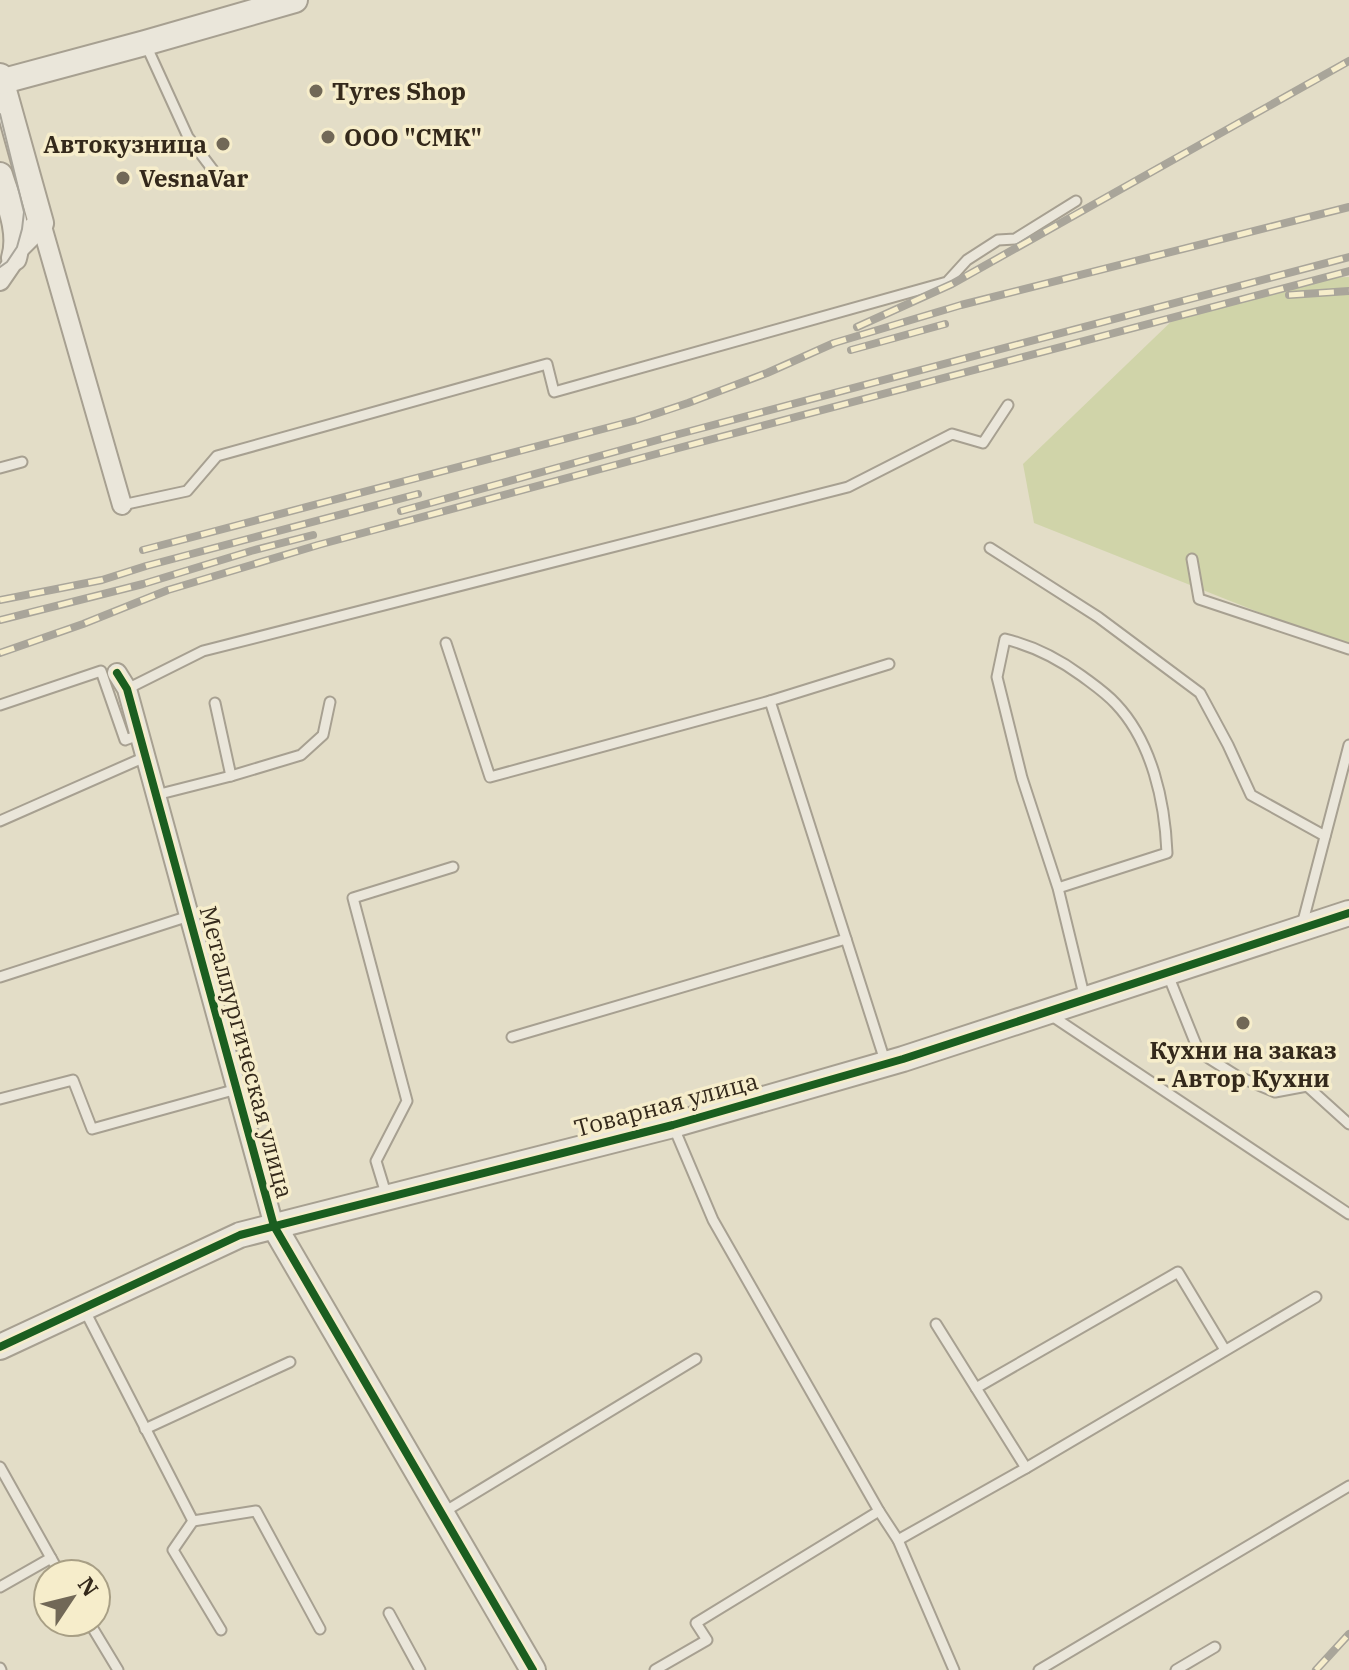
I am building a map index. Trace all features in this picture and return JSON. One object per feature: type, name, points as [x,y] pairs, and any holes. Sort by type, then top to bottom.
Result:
[{"type":"street","points":[[122,505],[0,80],[295,0]]},
{"type":"street","points":[[0,175],[16,232],[10,263]]},
{"type":"street","points":[[10,263],[41,223]]},
{"type":"street","name":"Металлургическая улица","points":[[122,681],[274,1226],[533,1670]]},
{"type":"street","name":"Товарная улица","points":[[0,1347],[240,1235],[673,1125],[886,1064],[1349,913]]},
{"type":"lane","points":[[145,43],[188,137],[219,178]]},
{"type":"lane","points":[[122,505],[187,491],[217,456],[547,364],[554,392],[947,282],[967,260],[998,240],[1015,239],[1076,201]]},
{"type":"lane","points":[[122,681],[203,651],[848,487],[952,434],[983,443],[1008,405]]},
{"type":"lane","points":[[0,468],[22,462]]},
{"type":"lane","points":[[990,548],[1098,617],[1200,693],[1251,795],[1325,836]]},
{"type":"lane","points":[[1192,559],[1199,599],[1349,649]]},
{"type":"lane","points":[[1058,888],[1167,853],[1165,820],[1155,779],[1128,718],[1069,667],[1028,645],[1005,639],[997,677],[1022,778],[1058,888],[1085,999]]},
{"type":"lane","points":[[446,643],[490,777],[770,701],[889,664]]},
{"type":"lane","points":[[0,705],[101,671],[125,740],[139,735]]},
{"type":"lane","points":[[770,701],[886,1064]]},
{"type":"lane","points":[[156,795],[301,755],[323,735],[330,702]]},
{"type":"lane","points":[[215,703],[231,776]]},
{"type":"lane","points":[[1301,929],[1349,745]]},
{"type":"lane","points":[[0,821],[145,757]]},
{"type":"lane","points":[[387,1197],[376,1161],[407,1101],[353,898],[453,867]]},
{"type":"lane","points":[[0,977],[189,916]]},
{"type":"lane","points":[[512,1037],[846,939]]},
{"type":"lane","points":[[1167,972],[1199,1052],[1237,1076],[1275,1092],[1307,1086],[1349,1124]]},
{"type":"lane","points":[[1046,1012],[1349,1214]]},
{"type":"lane","points":[[0,1099],[73,1080],[92,1129],[237,1089]]},
{"type":"lane","points":[[673,1125],[713,1220],[898,1540],[954,1670]]},
{"type":"lane","points":[[976,1388],[1178,1272],[1225,1350]]},
{"type":"lane","points":[[898,1540],[1316,1297]]},
{"type":"lane","points":[[83,1308],[193,1521]]},
{"type":"lane","points":[[936,1324],[1026,1468]]},
{"type":"lane","points":[[441,1513],[696,1359]]},
{"type":"lane","points":[[145,1429],[290,1362]]},
{"type":"lane","points":[[1,1469],[51,1558]]},
{"type":"lane","points":[[1039,1670],[1349,1486]]},
{"type":"lane","points":[[221,1630],[173,1550],[193,1521],[256,1511],[320,1629]]},
{"type":"lane","points":[[655,1670],[707,1640],[696,1623],[879,1511]]},
{"type":"lane","points":[[0,1587],[32,1569]]},
{"type":"lane","points":[[389,1613],[420,1670]]},
{"type":"lane","points":[[99,1638],[118,1670]]},
{"type":"lane","points":[[1176,1670],[1215,1647]]},
{"type":"green space","points":[[1349,277],[1349,648],[1034,523],[1023,464],[1177,316],[1323,278]]},
{"type":"tram line","points":[[0,114],[24,212],[17,247],[0,267]]},
{"type":"railway","points":[[857,327],[952,284],[1349,61]]},
{"type":"railway","points":[[143,550],[637,420],[767,373],[834,343],[961,305],[1349,207]]},
{"type":"railway","points":[[401,511],[679,434],[1349,257]]},
{"type":"railway","points":[[0,653],[168,590],[318,545],[1349,271]]},
{"type":"railway","points":[[1289,295],[1349,291]]},
{"type":"railway","points":[[851,350],[945,324]]},
{"type":"railway","points":[[0,600],[102,580],[418,494]]},
{"type":"railway","points":[[0,620],[143,584],[313,535]]},
{"type":"railway","points":[[1316,1670],[1349,1634]]},
{"type":"cycle path","points":[[117,673],[127,689],[274,1226],[533,1670]]},
{"type":"cycle path","points":[[0,1347],[240,1235],[673,1125],[903,1059],[1349,913]]},
{"type":"place","name":"Tyres Shop","points":[[316,91]]},
{"type":"place","name":"ООО \"СМК\"","points":[[328,137]]},
{"type":"place","name":"Автокузница","points":[[223,144]]},
{"type":"place","name":"VesnaVar","points":[[123,178]]},
{"type":"place","name":"Кухни на заказ - Автор Кухни","points":[[1243,1023]]}]
